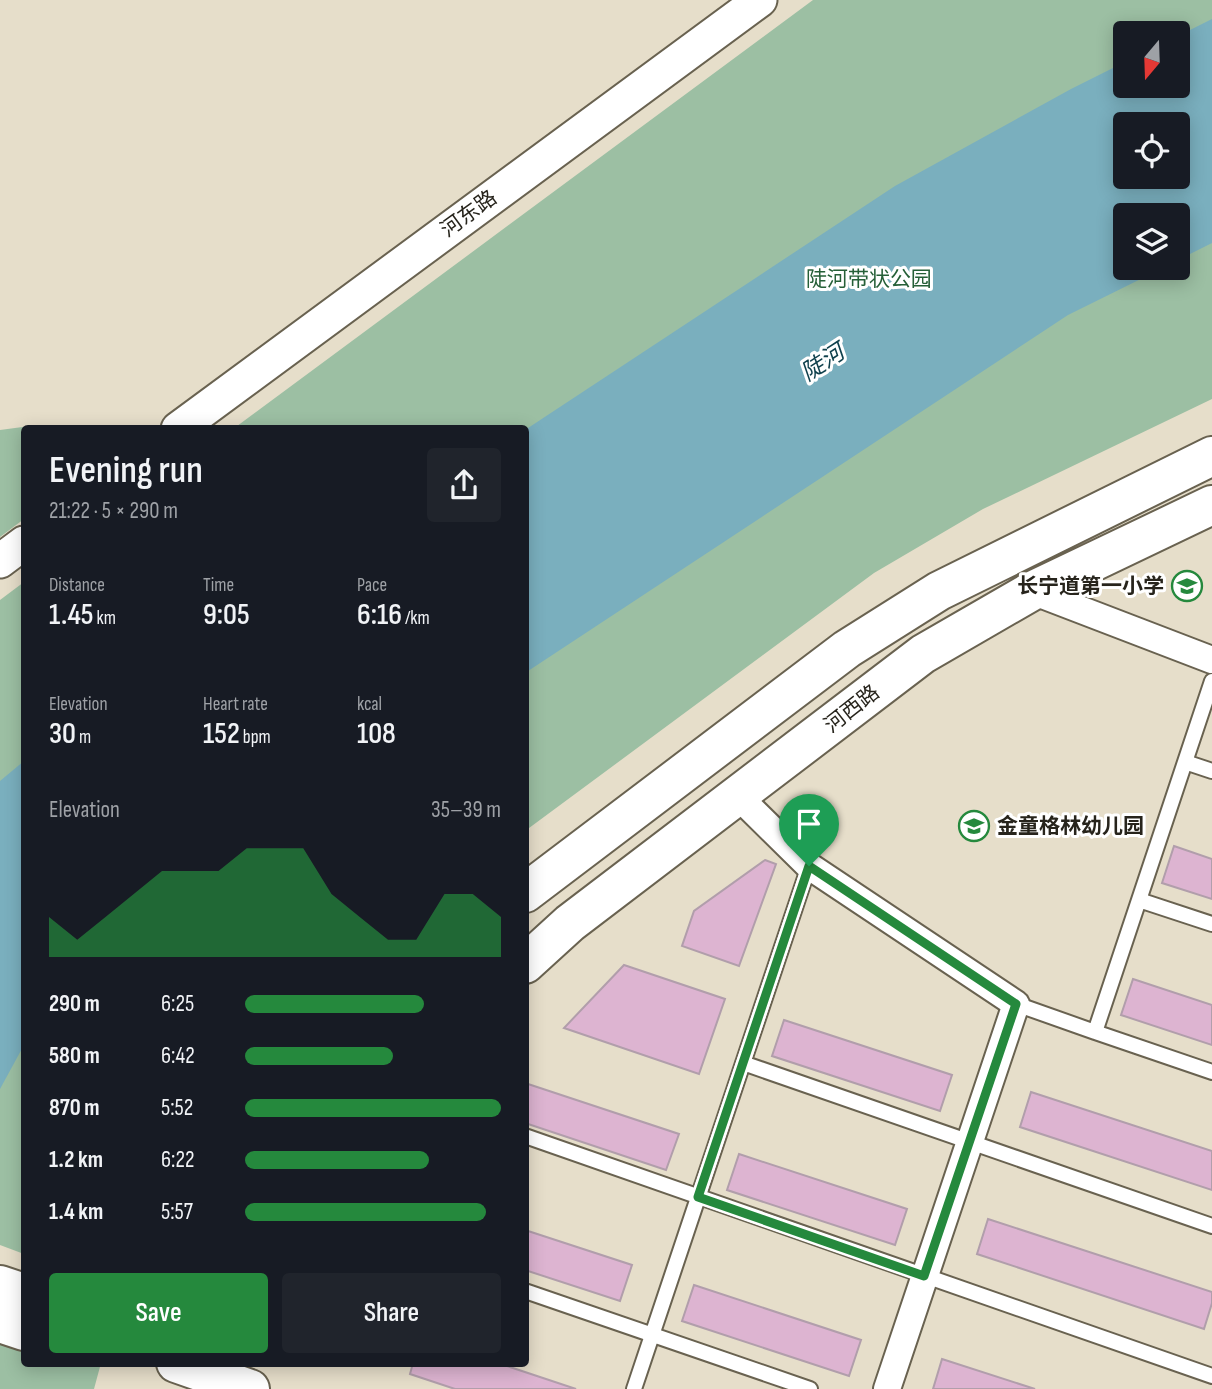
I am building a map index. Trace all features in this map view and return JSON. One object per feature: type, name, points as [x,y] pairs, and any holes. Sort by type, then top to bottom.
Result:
[{"type":"main road","points":[[529,890],[847,649],[939,591],[1212,456]]},
{"type":"main road","name":"河西路","points":[[529,960],[570,923],[739,797],[923,654],[1032,591],[1212,505]]},
{"type":"main road","points":[[0,1285],[21,1292]]},
{"type":"main road","points":[[0,1323],[21,1330]]},
{"type":"main road","points":[[157,1389],[165,1367]]},
{"type":"main road","points":[[186,1367],[214,1379],[250,1389]]},
{"type":"street","name":"河东路","points":[[183,425],[760,0]]},
{"type":"street","points":[[0,561],[21,545]]},
{"type":"street","points":[[1032,591],[1212,660]]},
{"type":"street","points":[[739,797],[809,866],[1016,1004],[887,1389]]},
{"type":"lane","points":[[1096,1032],[1212,681]]},
{"type":"lane","points":[[1185,762],[1212,771]]},
{"type":"lane","points":[[634,1389],[809,866]]},
{"type":"lane","points":[[1139,900],[1212,925]]},
{"type":"lane","points":[[1016,1004],[1212,1072]]},
{"type":"lane","points":[[743,1063],[1212,1226]]},
{"type":"lane","points":[[529,1137],[1212,1376]]},
{"type":"lane","points":[[529,1292],[810,1389]]},
{"type":"green space","name":"陡河带状公园","points":[[813,0],[1212,0],[1212,399],[983,509],[874,573],[529,828],[529,425],[238,425]]},
{"type":"green space","points":[[21,427],[21,521],[0,537],[0,430]]},
{"type":"green space","points":[[21,584],[21,1253],[0,1245],[0,600]]},
{"type":"green space","points":[[0,1317],[21,1324],[21,1367],[100,1367],[94,1389],[0,1389]]},
{"type":"water","name":"陡河","points":[[1212,19],[1212,243],[1190,254],[1190,203],[1113,203],[1113,280],[1139,280],[1068,315],[529,670],[529,427],[895,186],[1113,68],[1113,98],[1190,98],[1190,30]]},
{"type":"water","points":[[21,764],[21,1050],[0,1089],[0,781]]},
{"type":"building","points":[[1174,846],[1212,859],[1212,899],[1162,883]]},
{"type":"building","points":[[765,860],[776,864],[739,966],[682,946],[694,911]]},
{"type":"building","points":[[624,965],[725,999],[699,1074],[564,1028]]},
{"type":"building","points":[[1133,979],[1212,1005],[1212,1045],[1121,1015]]},
{"type":"building","points":[[784,1020],[952,1075],[940,1111],[772,1056]]},
{"type":"building","points":[[529,1084],[679,1134],[666,1170],[529,1124]]},
{"type":"building","points":[[1031,1092],[1212,1151],[1212,1190],[1020,1127]]},
{"type":"building","points":[[739,1154],[907,1209],[895,1245],[727,1190]]},
{"type":"building","points":[[988,1219],[1212,1292],[1212,1303],[1204,1329],[977,1254]]},
{"type":"building","points":[[529,1231],[632,1265],[620,1301],[529,1271]]},
{"type":"building","points":[[694,1285],[861,1340],[849,1376],[682,1321]]},
{"type":"building","points":[[942,1359],[1035,1389],[933,1389]]},
{"type":"building","points":[[412,1367],[510,1367],[576,1389],[455,1389],[410,1374]]},
{"type":"place","name":"长宁道第一小学","points":[[1187,586]]},
{"type":"place","name":"金童格林幼儿园","points":[[974,826]]},
{"type":"route","points":[[809,866],[1016,1004],[924,1276],[698,1197],[809,866]]}]
